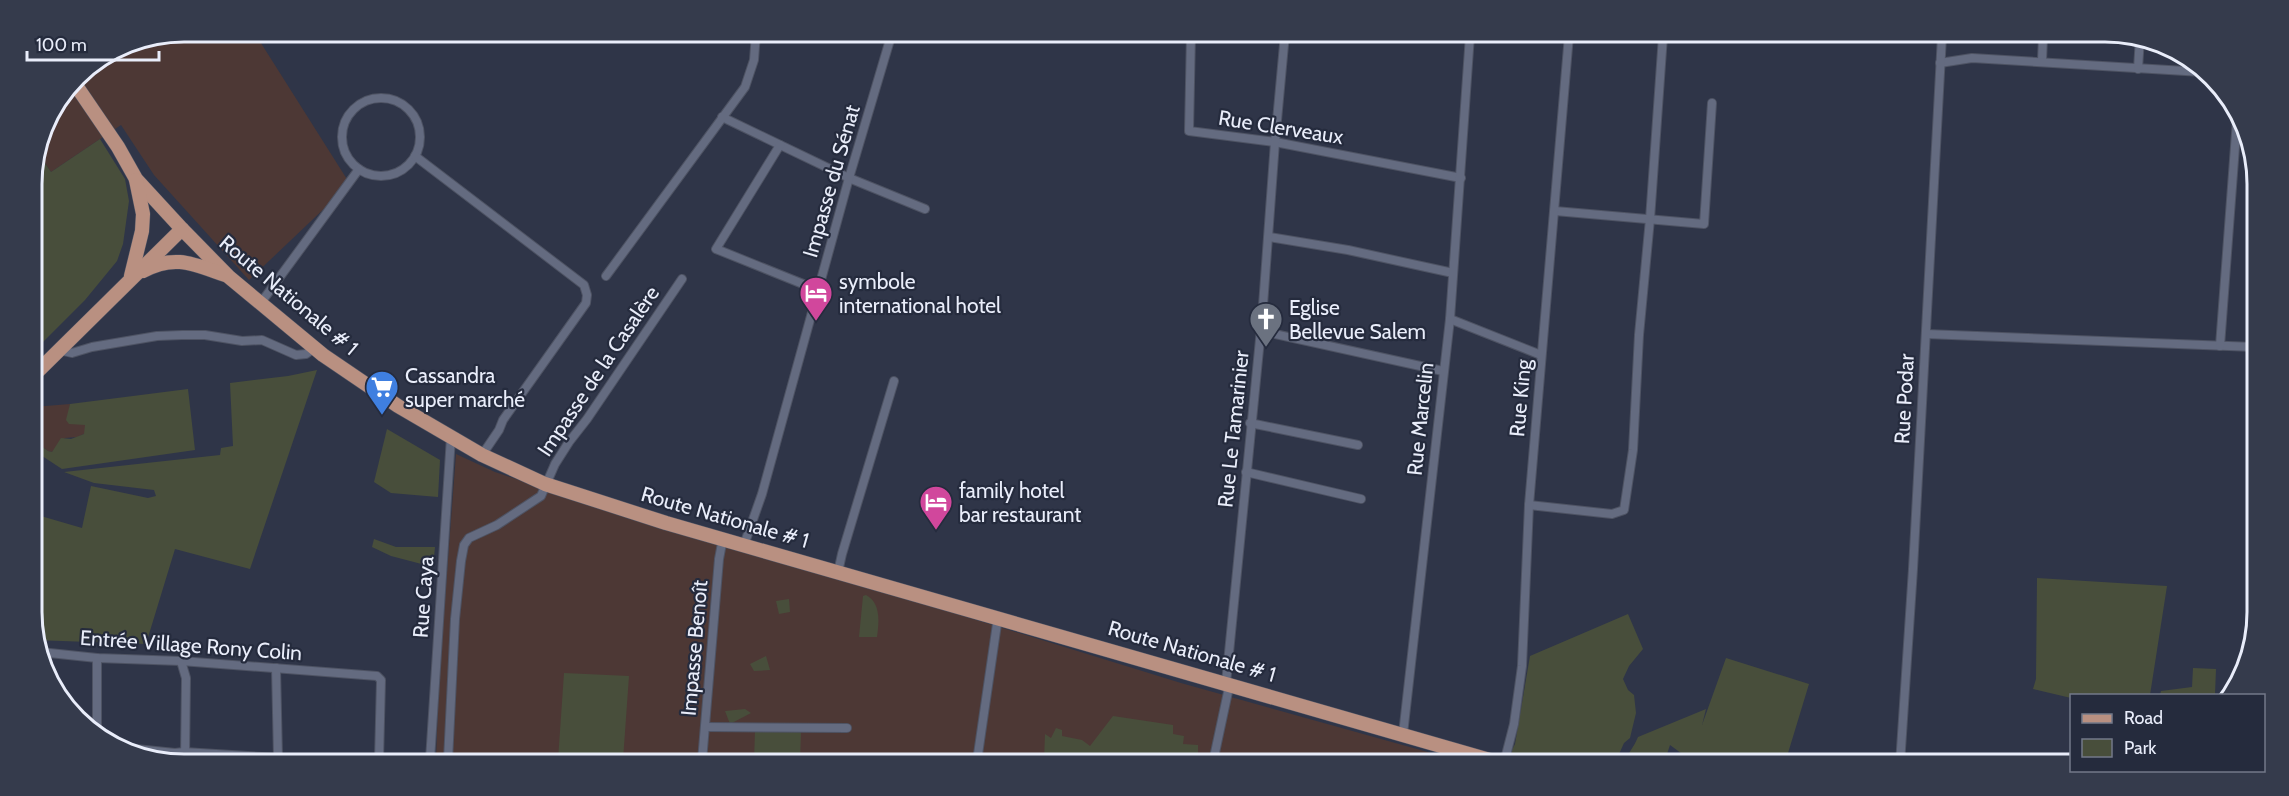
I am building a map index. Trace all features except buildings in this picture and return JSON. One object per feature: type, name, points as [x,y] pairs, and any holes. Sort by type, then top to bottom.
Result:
[{"type":"main road","name":"Route Nationale # 1","points":[[79,89],[136,178],[229,277],[314,348],[370,389],[482,455],[545,484],[666,523],[1471,754]]},
{"type":"main road","points":[[131,278],[142,231],[143,214],[136,178]]},
{"type":"main road","points":[[42,367],[182,229]]},
{"type":"main road","points":[[131,278],[152,266],[171,261],[189,263],[229,277]]},
{"type":"street","points":[[606,276],[745,87],[754,60],[755,42]]},
{"type":"street","name":"Impasse du Sénat","points":[[744,545],[762,494],[849,178],[889,42]]},
{"type":"street","name":"Rue Clerveaux","points":[[1191,42],[1189,131],[1275,142],[1461,178]]},
{"type":"street","name":"Rue Le Tamarinier","points":[[1215,754],[1228,692],[1226,683],[1250,423],[1261,331],[1284,42]]},
{"type":"street","name":"Rue Marcelin","points":[[1403,734],[1450,319],[1470,42]]},
{"type":"street","name":"Rue King","points":[[1505,754],[1514,724],[1522,666],[1529,505],[1568,42]]},
{"type":"street","points":[[1529,505],[1612,514],[1624,510],[1632,460],[1639,335],[1663,42]]},
{"type":"street","name":"Rue Podar","points":[[1901,754],[1942,42]]},
{"type":"street","points":[[2042,61],[2043,42]]},
{"type":"street","points":[[2138,69],[2139,47]]},
{"type":"street","points":[[1940,63],[1972,58],[2192,72]]},
{"type":"street","points":[[385,98],[398,101],[416,119],[420,131],[415,156],[407,166],[396,173],[383,176],[370,175],[359,169],[346,155],[342,136],[344,124],[350,112],[360,104],[372,99],[385,98]]},
{"type":"street","points":[[1555,211],[1704,224],[1712,103]]},
{"type":"street","points":[[722,117],[849,178],[925,209]]},
{"type":"street","points":[[2220,346],[2236,132]]},
{"type":"street","points":[[780,145],[716,249],[818,291]]},
{"type":"street","points":[[415,156],[587,289],[586,303],[503,420],[482,455]]},
{"type":"street","points":[[260,304],[359,169]]},
{"type":"street","points":[[1269,237],[1348,250],[1453,273]]},
{"type":"street","name":"Impasse de la Casalère","points":[[448,754],[457,596],[464,545],[469,538],[497,525],[541,496],[545,484],[569,442],[682,279]]},
{"type":"street","points":[[1450,319],[1541,355]]},
{"type":"street","points":[[1261,331],[1443,371]]},
{"type":"street","points":[[1926,334],[2247,347]]},
{"type":"street","points":[[59,350],[72,353],[92,347],[157,336],[194,335],[242,341],[262,340],[296,355],[306,354],[314,348]]},
{"type":"street","points":[[838,572],[894,381]]},
{"type":"street","points":[[1250,423],[1358,445]]},
{"type":"street","name":"Rue Caya","points":[[430,754],[451,437]]},
{"type":"street","points":[[1246,472],[1361,499]]},
{"type":"street","name":"Impasse Benoît","points":[[703,754],[723,538]]},
{"type":"street","points":[[978,754],[998,617]]},
{"type":"street","name":"Entrée Village Rony Colin","points":[[49,653],[377,676],[381,680],[379,754]]},
{"type":"street","points":[[96,658],[97,724]]},
{"type":"street","points":[[181,661],[186,678],[184,754]]},
{"type":"street","points":[[276,668],[278,754]]},
{"type":"street","points":[[705,727],[847,728]]},
{"type":"street","points":[[158,751],[178,754]]},
{"type":"shaded area","points":[[175,42],[260,42],[350,184],[249,280],[154,175],[121,125],[51,172],[44,162],[57,121],[77,91],[113,61],[139,50]]},
{"type":"shaded area","points":[[70,404],[69,411],[85,425],[84,434],[65,438],[52,452],[48,451],[42,447],[42,406]]},
{"type":"shaded area","points":[[456,454],[495,472],[665,529],[834,576],[1181,683],[1435,754],[436,754],[439,678]]},
{"type":"green space","points":[[100,139],[125,179],[129,201],[123,244],[117,261],[85,300],[42,343],[42,175],[44,162],[51,172]]},
{"type":"green space","points":[[317,370],[250,569],[175,549],[146,644],[45,640],[42,621],[42,516],[82,528],[91,486],[148,498],[156,496],[154,490],[94,483],[64,472],[220,455],[221,448],[233,446],[230,383]]},
{"type":"green space","points":[[188,389],[195,450],[62,469],[42,456],[42,447],[52,452],[61,438],[71,439],[84,434],[85,425],[69,424],[66,420],[70,404]]},
{"type":"green space","points":[[387,429],[440,460],[438,497],[391,493],[374,482]]},
{"type":"green space","points":[[374,539],[396,547],[435,547],[433,567],[391,556],[372,547]]},
{"type":"green space","points":[[2037,578],[2167,586],[2150,694],[2070,694],[2070,698],[2033,689],[2036,679]]},
{"type":"green space","points":[[863,596],[871,598],[877,608],[877,637],[859,637]]},
{"type":"green space","points":[[789,599],[790,612],[779,614],[776,601]]},
{"type":"green space","points":[[1628,614],[1643,649],[1629,666],[1623,679],[1628,690],[1634,695],[1636,713],[1630,738],[1624,743],[1619,754],[1512,754],[1530,656]]},
{"type":"green space","points":[[766,656],[770,670],[754,671],[750,664]]},
{"type":"green space","points":[[1726,658],[1809,684],[1788,754],[1682,754],[1670,745],[1667,754],[1629,754],[1638,737],[1706,709],[1702,725]]},
{"type":"green space","points":[[2193,668],[2216,669],[2215,694],[2160,694],[2161,691],[2192,687]]},
{"type":"green space","points":[[564,673],[629,676],[623,754],[558,754]]},
{"type":"green space","points":[[745,709],[751,713],[730,724],[725,711]]},
{"type":"green space","points":[[1113,716],[1173,725],[1173,734],[1184,736],[1183,744],[1198,745],[1198,754],[1044,754],[1045,734],[1051,738],[1056,728],[1062,730],[1062,736],[1082,740],[1090,746]]},
{"type":"green space","points":[[755,731],[801,732],[800,754],[754,754]]},
{"type":"place","name":"symbole international hotel","points":[[816,322]]},
{"type":"place","name":"Eglise Bellevue Salem","points":[[1266,348]]},
{"type":"place","name":"Cassandra super marché","points":[[382,416]]},
{"type":"place","name":"family hotel bar restaurant","points":[[936,531]]}]
